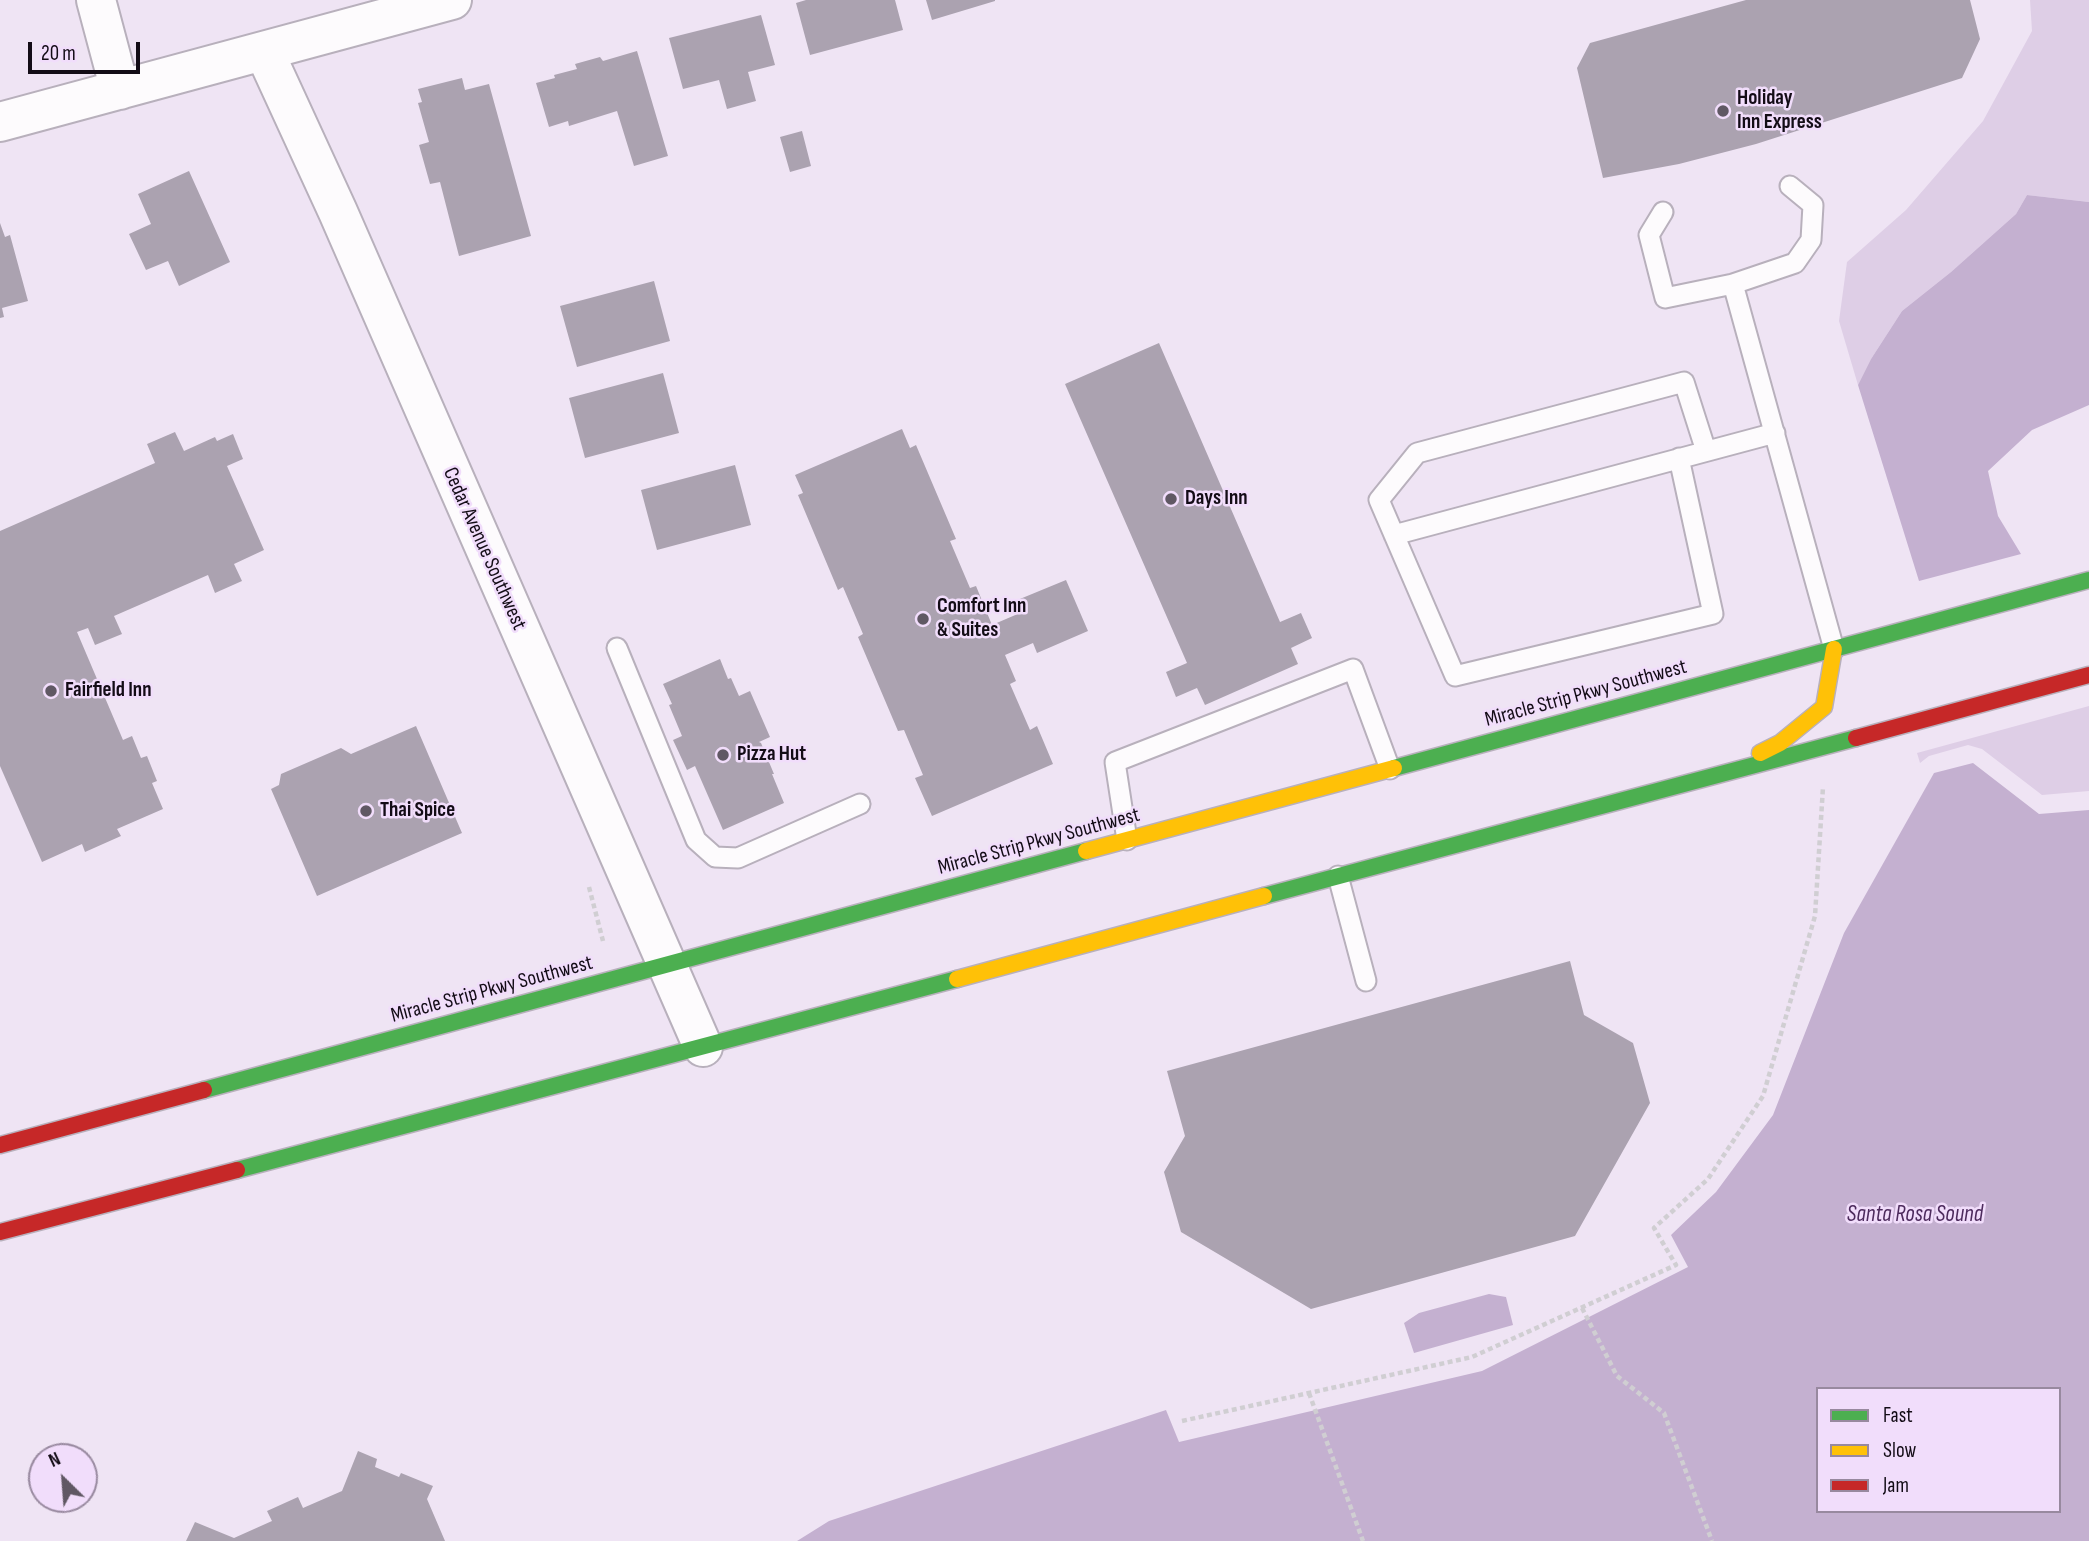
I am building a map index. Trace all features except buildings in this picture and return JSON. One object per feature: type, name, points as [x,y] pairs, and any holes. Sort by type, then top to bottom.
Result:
[{"type":"highway","name":"Miracle Strip Pkwy Southwest","points":[[0,1145],[2089,580]]},
{"type":"highway","points":[[1721,774],[1780,743],[1824,707],[1834,649]]},
{"type":"highway","points":[[0,1232],[703,1047],[2089,675]]},
{"type":"street","points":[[96,0],[120,89]]},
{"type":"street","points":[[0,122],[452,0]]},
{"type":"street","name":"Cedar Avenue Southwest","points":[[264,51],[338,212],[703,1047]]},
{"type":"lane","points":[[1663,212],[1649,235],[1665,298],[1733,284],[1795,263],[1811,240],[1813,205],[1790,186]]},
{"type":"lane","points":[[1733,284],[1834,649]]},
{"type":"lane","points":[[1679,458],[1713,614],[1455,676],[1379,500],[1417,453],[1684,382],[1706,452]]},
{"type":"lane","points":[[1394,534],[1774,433]]},
{"type":"lane","points":[[617,648],[695,840],[715,858],[738,858],[860,804]]},
{"type":"lane","points":[[1127,840],[1115,762],[1353,670],[1390,769]]},
{"type":"lane","points":[[1338,876],[1366,981]]},
{"type":"path","points":[[1182,1421],[1472,1357],[1676,1265],[1654,1228],[1707,1179],[1763,1097],[1815,916],[1824,780]]},
{"type":"path","points":[[1582,1308],[1617,1376],[1664,1412],[1712,1541]]},
{"type":"path","points":[[1309,1393],[1363,1541]]},
{"type":"shaded area","points":[[2030,0],[2089,0],[2089,202],[2027,195],[2016,214],[1902,311],[1871,359],[1858,385],[1839,321],[1847,262],[1906,210],[1983,121],[2032,31]]},
{"type":"shaded area","points":[[2089,706],[2089,791],[2042,795],[1982,749],[1968,745],[1929,756],[1920,763],[1917,753]]},
{"type":"water","points":[[2027,195],[2089,202],[2089,405],[2032,430],[1988,471],[1998,516],[2021,554],[1919,581],[1858,385],[1871,359],[1902,311],[2016,214]]},
{"type":"water","name":"Santa Rosa Sound","points":[[1973,763],[2039,814],[2089,810],[2089,1541],[797,1541],[829,1521],[1166,1410],[1179,1442],[1482,1371],[1688,1267],[1671,1235],[1716,1192],[1773,1115],[1844,933],[1934,773]]},
{"type":"water","points":[[1489,1294],[1506,1297],[1513,1325],[1414,1353],[1404,1323],[1419,1313]]},
{"type":"traffic: fast","points":[[1394,768],[2089,580]]},
{"type":"traffic: fast","points":[[1264,896],[1856,738]]},
{"type":"traffic: fast","points":[[204,1090],[1086,851]]},
{"type":"traffic: fast","points":[[237,1170],[957,979]]},
{"type":"traffic: slow","points":[[1760,753],[1780,743],[1824,707],[1834,649]]},
{"type":"traffic: slow","points":[[1086,851],[1394,768]]},
{"type":"traffic: slow","points":[[957,979],[1264,896]]},
{"type":"traffic: jam","points":[[1856,738],[2089,675]]},
{"type":"traffic: jam","points":[[0,1145],[204,1090]]},
{"type":"traffic: jam","points":[[0,1232],[237,1170]]},
{"type":"place","name":"Holiday Inn Express","points":[[1723,111]]},
{"type":"place","name":"Days Inn","points":[[1171,499]]},
{"type":"place","name":"Comfort Inn & Suites","points":[[923,619]]},
{"type":"place","name":"Fairfield Inn","points":[[51,691]]},
{"type":"place","name":"Pizza Hut","points":[[723,755]]},
{"type":"place","name":"Thai Spice","points":[[366,811]]}]
